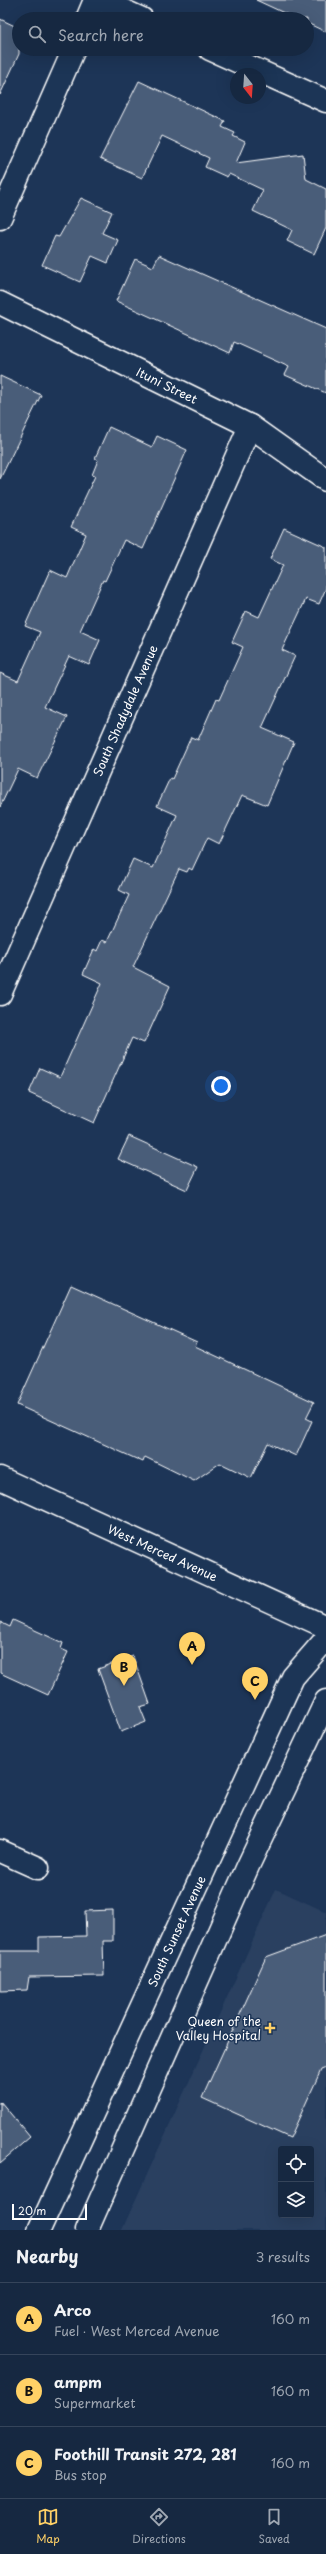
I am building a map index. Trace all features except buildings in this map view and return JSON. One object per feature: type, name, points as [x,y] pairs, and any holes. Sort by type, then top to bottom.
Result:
[{"type":"street","points":[[90,12],[95,0]]},
{"type":"street","points":[[100,0],[127,12]]},
{"type":"street","points":[[0,218],[71,56]]},
{"type":"street","points":[[226,56],[326,101]]},
{"type":"street","name":"Ituni Street","points":[[0,303],[250,426],[326,480]]},
{"type":"street","name":"South Shadydale Avenue","points":[[0,994],[250,426]]},
{"type":"street","name":"West Merced Avenue","points":[[0,1478],[326,1627]]},
{"type":"street","name":"South Sunset Avenue","points":[[39,2230],[293,1677],[326,1640]]},
{"type":"street","points":[[87,2230],[248,1866],[326,1701]]},
{"type":"street","points":[[0,1851],[38,1868]]},
{"type":"shaded area","name":"Queen of the Valley Hospital","points":[[276,1889],[326,1912],[326,2230],[122,2230]]},
{"type":"place","name":"Arco","points":[[192,1665]]},
{"type":"place","name":"ampm","points":[[124,1686]]},
{"type":"place","name":"Foothill Transit 272, 281","points":[[255,1700]]},
{"type":"place","name":"Queen of the Valley Hospital","points":[[270,2028]]}]
